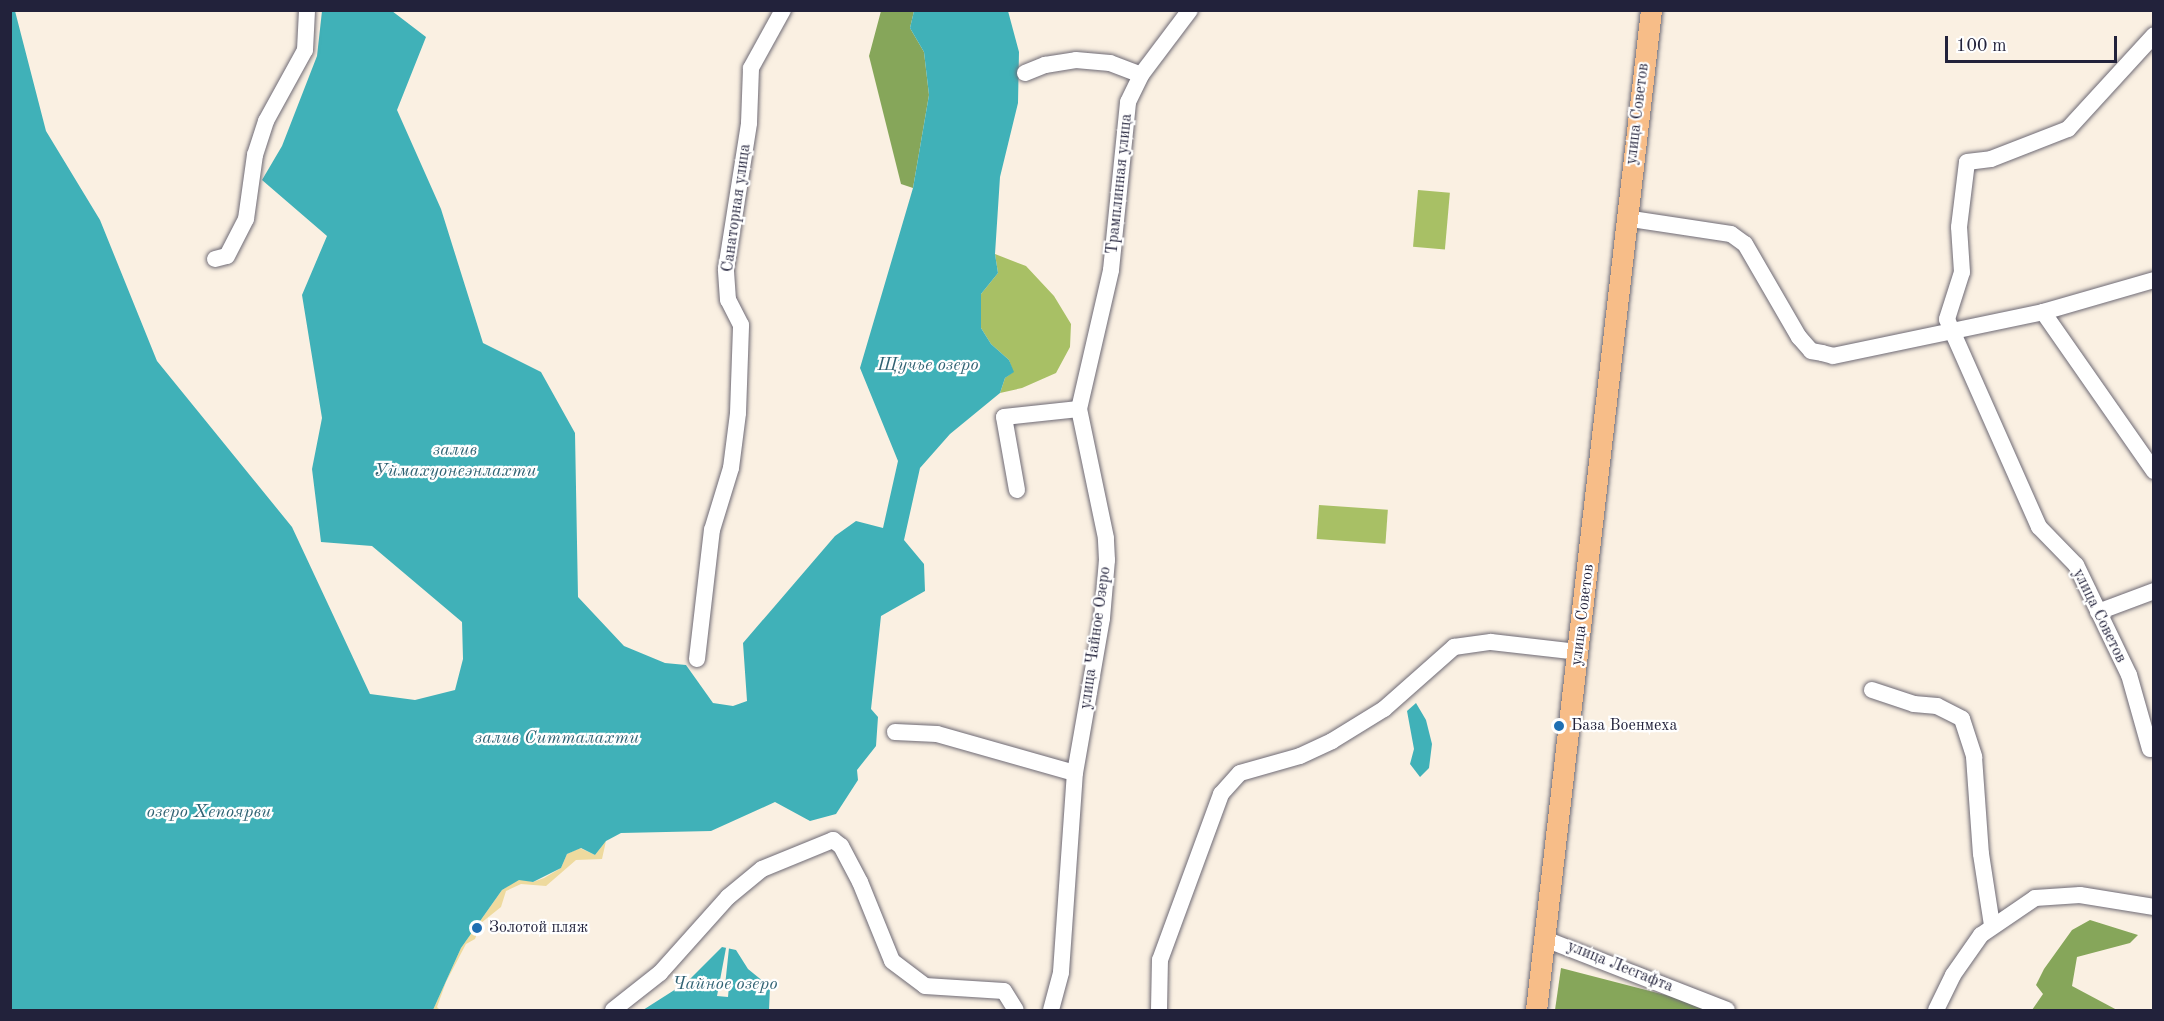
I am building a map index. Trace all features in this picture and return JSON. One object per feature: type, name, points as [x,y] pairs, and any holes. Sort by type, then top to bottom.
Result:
[{"type":"main road","name":"улица Советов","points":[[1536,1011],[1579,652],[1625,218],[1652,10]]},
{"type":"street","points":[[215,259],[227,256],[246,219],[255,155],[266,121],[305,50],[307,10]]},
{"type":"street","name":"Санаторная улица","points":[[697,659],[712,530],[731,468],[738,413],[741,325],[728,300],[726,269],[749,123],[752,68],[783,10]]},
{"type":"street","name":"Трамплинная улица","points":[[1111,270],[1122,141],[1128,102],[1141,75],[1190,10]]},
{"type":"street","name":"улица Советов","points":[[2150,749],[2137,696],[2076,565],[2039,528],[1951,333],[1947,319],[1962,272],[1959,227],[1967,162],[1991,159],[2068,129],[2154,35]]},
{"type":"street","points":[[1025,73],[1045,65],[1076,60],[1110,63],[1141,75]]},
{"type":"street","points":[[1625,218],[1731,234],[1745,244],[1811,351],[1833,356],[2043,312],[2154,280]]},
{"type":"street","name":"улица Чайное Озеро","points":[[1051,1011],[1061,972],[1075,773],[1102,618],[1107,560],[1106,538],[1079,409],[1111,270]]},
{"type":"street","points":[[2043,312],[2154,471]]},
{"type":"street","points":[[1017,490],[1004,417],[1079,409]]},
{"type":"street","points":[[2098,612],[2154,591]]},
{"type":"street","points":[[1159,1011],[1160,960],[1221,794],[1240,773],[1300,756],[1332,741],[1384,709],[1454,648],[1491,642],[1579,652]]},
{"type":"street","points":[[1872,690],[1914,704],[1937,706],[1962,720],[1974,757],[1981,854],[1992,925]]},
{"type":"street","points":[[896,732],[937,734],[1075,773]]},
{"type":"street","points":[[613,1011],[660,973],[728,897],[762,869],[833,840],[841,846],[860,882],[892,961],[926,986],[1004,991],[1016,1011]]},
{"type":"street","points":[[1936,1011],[1953,975],[1981,935],[1992,925],[2035,898],[2080,895],[2154,907]]},
{"type":"street","name":"улица Лесгафта","points":[[1545,939],[1727,1011]]},
{"type":"green space","points":[[881,11],[914,11],[910,28],[924,52],[929,95],[913,188],[901,184],[869,56]]},
{"type":"green space","points":[[1418,190],[1450,193],[1445,250],[1413,247]]},
{"type":"green space","points":[[995,254],[1026,266],[1054,296],[1071,324],[1070,347],[1056,373],[1022,388],[1000,393],[1005,378],[1013,372],[1009,360],[991,344],[981,328],[981,294],[998,273]]},
{"type":"green space","points":[[1319,505],[1388,510],[1385,544],[1317,539]]},
{"type":"green space","points":[[2090,920],[2138,935],[2130,943],[2077,957],[2072,986],[2117,1010],[2032,1010],[2043,994],[2036,985],[2044,969],[2072,930]]},
{"type":"green space","points":[[1561,968],[1704,1005],[1714,1010],[1555,1010]]},
{"type":"sand","name":"Золотой пляж","points":[[606,841],[602,859],[576,860],[546,886],[521,884],[506,891],[501,907],[481,923],[475,939],[466,944],[446,982],[437,1007],[440,1010],[433,1010],[461,948],[502,890],[519,879],[533,882],[544,878],[561,868],[567,854],[580,848],[595,855]]},
{"type":"water","name":"озеро Хепоярви","points":[[10,11],[15,11],[46,131],[100,220],[157,361],[292,527],[370,694],[415,700],[455,690],[463,659],[462,622],[372,546],[321,542],[312,469],[322,418],[302,295],[327,236],[262,180],[282,146],[317,56],[322,11],[392,11],[426,37],[397,110],[441,209],[483,343],[541,372],[575,433],[578,597],[624,646],[665,663],[686,665],[713,703],[733,706],[747,701],[743,643],[835,536],[856,521],[883,528],[898,461],[860,368],[913,188],[929,95],[924,52],[910,28],[914,11],[1008,11],[1019,52],[1018,103],[1000,177],[995,254],[998,273],[981,294],[981,328],[991,344],[1009,360],[1014,372],[1005,378],[1000,393],[950,434],[920,468],[904,540],[924,564],[925,591],[881,616],[871,709],[878,717],[876,746],[857,770],[858,780],[836,814],[810,821],[775,802],[711,831],[621,833],[606,841],[595,855],[581,848],[567,854],[561,868],[533,882],[519,880],[502,890],[461,948],[433,1010],[11,1010]]},
{"type":"water","points":[[1416,703],[1426,720],[1432,744],[1429,768],[1420,777],[1410,764],[1414,749],[1407,711]]},
{"type":"water","name":"Чайное озеро","points":[[722,947],[736,950],[748,969],[770,987],[769,1010],[643,1010],[687,982]]},
{"type":"pier","points":[[726,948],[729,948],[725,986],[729,986],[728,997],[717,996]]},
{"type":"place","name":"База Военмеха","points":[[1559,726]]},
{"type":"place","name":"Золотой пляж","points":[[477,928]]},
{"type":"water label","name":"Щучье озеро","points":[[928,365]]},
{"type":"water label","name":"залив Уймахуонеэнлахти","points":[[455,461]]},
{"type":"water label","name":"залив Ситталахти","points":[[557,738]]}]
